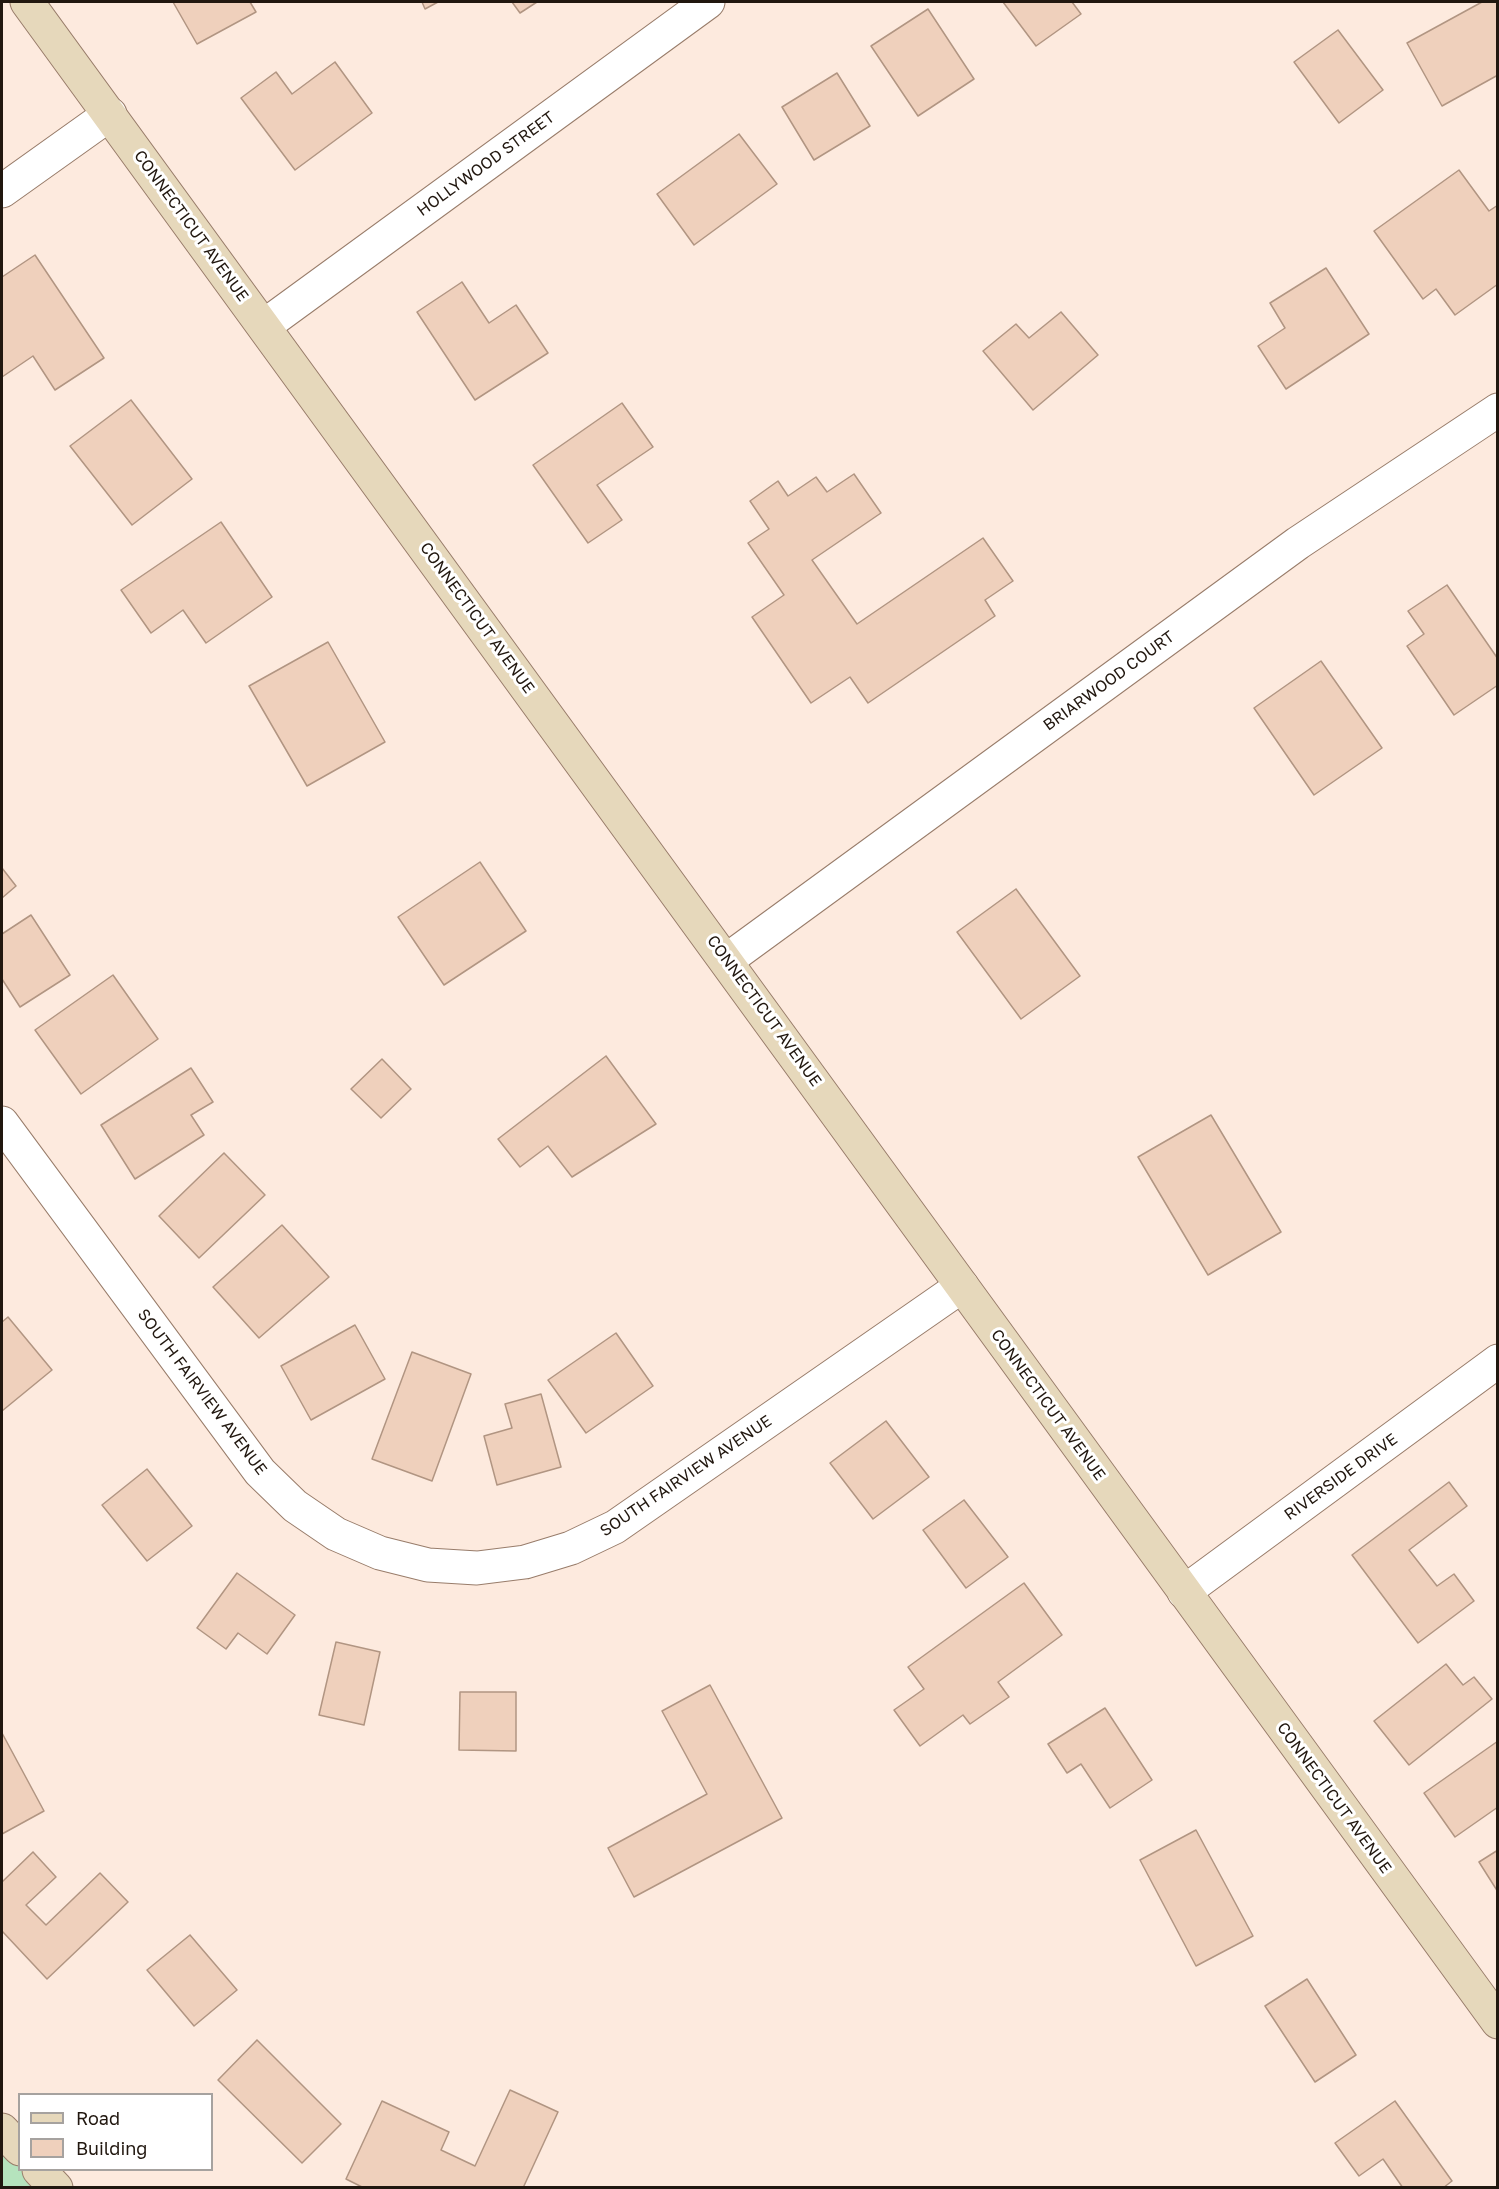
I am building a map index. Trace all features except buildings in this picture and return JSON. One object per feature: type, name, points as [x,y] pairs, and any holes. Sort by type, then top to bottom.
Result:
[{"type":"street","name":"CONNECTICUT AVENUE","points":[[27,2],[727,960],[1497,2022]]},
{"type":"street","name":"HOLLYWOOD STREET","points":[[264,326],[708,2]]},
{"type":"street","points":[[2,191],[110,114]]},
{"type":"street","name":"BRIARWOOD COURT","points":[[727,960],[1298,543],[1497,410]]},
{"type":"street","name":"SOUTH FAIRVIEW AVENUE","points":[[2,1123],[260,1472],[295,1506],[336,1534],[380,1553],[428,1565],[477,1568],[525,1562],[572,1548],[615,1527],[962,1286]]},
{"type":"street","name":"RIVERSIDE DRIVE","points":[[1184,1592],[1497,1361]]},
{"type":"street","points":[[2,2130],[18,2148]]},
{"type":"street","points":[[41,2171],[56,2187]]},
{"type":"green space","points":[[2,2130],[18,2148],[18,2171],[40,2171],[56,2187],[2,2187]]}]
